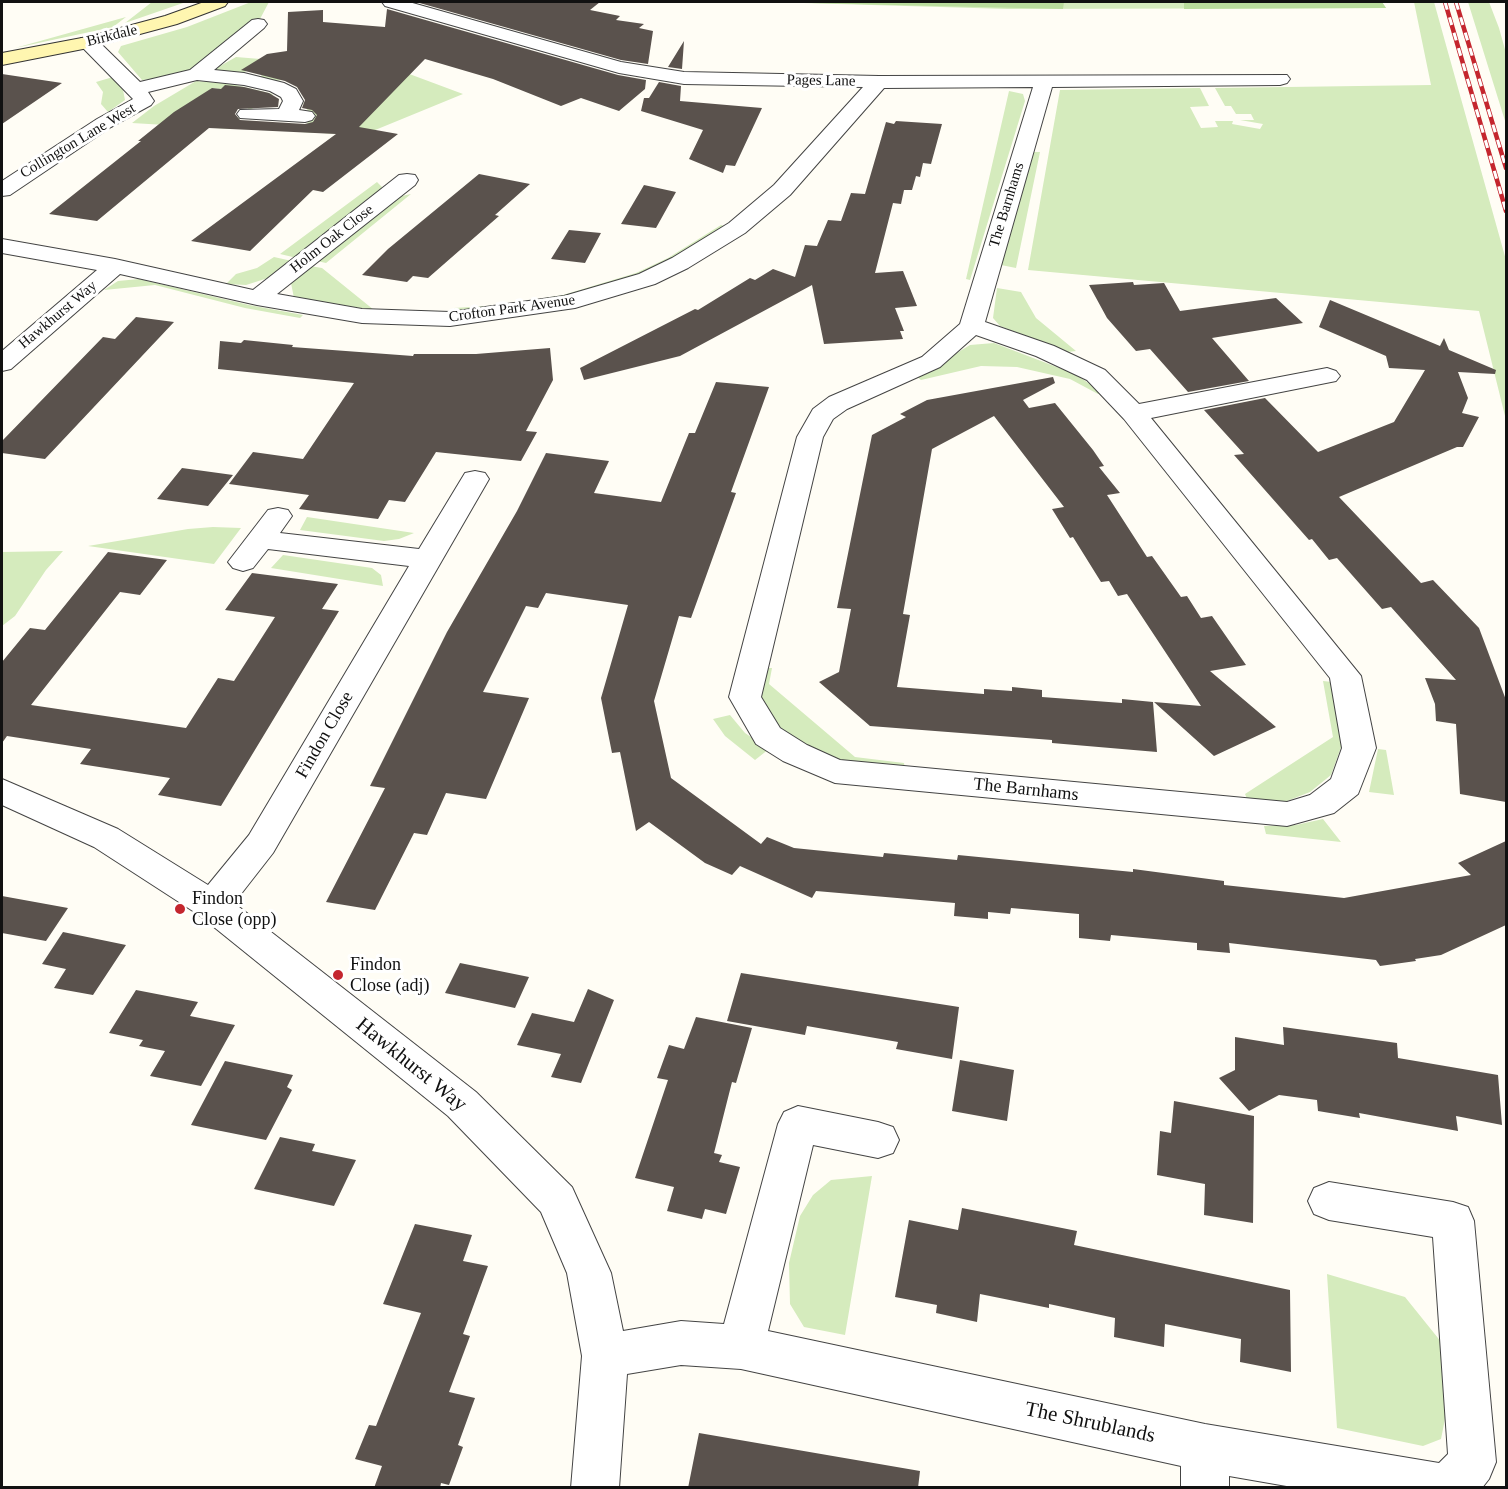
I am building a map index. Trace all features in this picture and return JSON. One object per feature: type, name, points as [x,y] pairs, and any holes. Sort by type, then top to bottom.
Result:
[{"type":"street","name":"Birkdale","points":[[2,58],[88,42],[171,20],[219,2]]},
{"type":"street","name":"Pages Lane","points":[[391,2],[619,67],[684,78],[879,82],[1044,82],[1265,75]]},
{"type":"street","name":"Collington Lane West","points":[[136,89],[196,74],[258,24]]},
{"type":"street","name":"Collington Lane West","points":[[2,190],[104,123],[144,101],[136,89],[88,42]]},
{"type":"street","points":[[196,74],[244,78],[277,87],[289,93],[293,101],[295,116],[247,114]]},
{"type":"street","name":"Crofton Park Avenue","points":[[2,246],[115,266],[257,298],[362,316],[450,319],[567,303],[647,279],[680,263],[727,234],[782,190],[879,82]]},
{"type":"street","name":"The Barnhams","points":[[970,327],[987,330],[1045,351],[1096,375],[1133,413],[1345,676],[1359,748],[1346,785],[1322,804],[1287,814],[1233,811],[835,771],[795,753],[768,736],[745,697],[810,437],[822,415],[838,403],[931,362],[970,327],[1044,82]]},
{"type":"street","name":"Holm Oak Close","points":[[257,298],[417,182],[382,175]]},
{"type":"street","name":"Hawkhurst Way","points":[[2,364],[115,266]]},
{"type":"street","points":[[1306,356],[1346,393]]},
{"type":"street","points":[[1133,413],[1327,376]]},
{"type":"street","name":"Findon Close","points":[[212,904],[261,844],[475,480]]},
{"type":"street","points":[[243,562],[278,516]]},
{"type":"street","points":[[260,539],[428,559]]},
{"type":"street","name":"Hawkhurst Way","points":[[2,791],[106,838],[212,904],[462,1104],[557,1200],[589,1273],[605,1356],[596,1488]]},
{"type":"street","points":[[741,1347],[798,1124],[878,1140]]},
{"type":"street","points":[[1329,1201],[1453,1221],[1472,1462],[1450,1488]]},
{"type":"street","name":"The Shrublands","points":[[605,1356],[681,1343],[741,1347],[1205,1468],[1442,1488]]},
{"type":"green space","points":[[152,2],[186,2],[125,23]]},
{"type":"green space","points":[[251,2],[269,2],[260,19],[251,22],[201,64],[188,71],[163,78],[142,80],[118,52],[121,46],[187,27]]},
{"type":"green space","points":[[769,2],[1382,2],[1386,8],[1008,9]]},
{"type":"green space","points":[[769,2],[1064,2],[1063,9]]},
{"type":"green space","points":[[1184,2],[1382,2],[1386,8],[1184,9]]},
{"type":"green space","points":[[1414,2],[1434,2],[1506,260],[1506,420],[1479,311],[1028,270],[1060,90],[1200,88],[1209,106],[1190,107],[1201,128],[1218,127],[1215,121],[1233,121],[1232,124],[1260,129],[1263,124],[1240,120],[1254,120],[1251,114],[1236,114],[1231,106],[1225,106],[1215,88],[1431,85]]},
{"type":"green space","points":[[1468,2],[1489,2],[1499,28],[1506,53],[1506,124]]},
{"type":"green space","points":[[126,17],[113,27],[15,48]]},
{"type":"green space","points":[[236,57],[358,67],[276,81],[260,77],[273,63],[256,61],[242,75],[213,70]]},
{"type":"green space","points":[[404,72],[463,94],[363,135],[300,132],[308,122],[310,114],[303,103]]},
{"type":"green space","points":[[113,77],[123,90],[125,100],[108,112],[101,104],[103,92],[96,82]]},
{"type":"green space","points":[[196,81],[232,84],[273,94],[249,111],[244,111],[260,101],[237,92],[213,88],[186,105],[240,118],[232,129],[132,123],[154,106]]},
{"type":"green space","points":[[1009,91],[1023,94],[1025,101],[970,280],[966,279]]},
{"type":"green space","points":[[1034,152],[1040,152],[1016,268],[1001,265]]},
{"type":"green space","points":[[377,182],[384,189],[297,258],[280,254]]},
{"type":"green space","points":[[411,194],[326,263],[317,261],[397,197]]},
{"type":"green space","points":[[721,225],[727,227],[672,260],[639,275],[564,298],[454,312],[454,308],[502,305],[563,295],[636,273],[668,258]]},
{"type":"green space","points":[[274,257],[292,261],[268,278],[246,285],[226,284],[236,274],[257,268]]},
{"type":"green space","points":[[310,266],[322,268],[374,310],[294,298],[291,283]]},
{"type":"green space","points":[[139,279],[249,305],[303,315],[300,318],[245,308],[155,285],[104,290],[118,281]]},
{"type":"green space","points":[[997,288],[1021,292],[1036,318],[1076,351],[1068,352],[1000,326],[993,318]]},
{"type":"green space","points":[[994,343],[1075,374],[1103,393],[1098,394],[1070,379],[1017,367],[981,366],[921,380],[917,377],[970,345]]},
{"type":"green space","points":[[307,517],[414,533],[399,539],[384,541],[300,530]]},
{"type":"green space","points":[[241,528],[214,564],[88,546],[188,529]]},
{"type":"green space","points":[[63,551],[46,570],[15,616],[2,626],[2,552]]},
{"type":"green space","points":[[283,555],[372,568],[381,575],[383,586],[271,568]]},
{"type":"green space","points":[[764,668],[772,668],[769,684],[855,757],[904,763],[905,769],[839,761],[777,732],[761,697]]},
{"type":"green space","points":[[1323,681],[1332,682],[1344,739],[1331,775],[1310,792],[1287,801],[1248,801],[1245,794],[1333,737]]},
{"type":"green space","points":[[730,715],[745,733],[769,749],[755,760],[725,736],[713,719]]},
{"type":"green space","points":[[1378,749],[1386,750],[1394,795],[1369,792]]},
{"type":"green space","points":[[1323,819],[1341,842],[1266,834],[1264,826],[1296,825]]},
{"type":"green space","points":[[872,1176],[845,1335],[804,1327],[790,1304],[789,1263],[800,1216],[813,1195],[831,1180]]},
{"type":"green space","points":[[1327,1274],[1405,1297],[1442,1343],[1450,1394],[1441,1439],[1423,1446],[1337,1428]]},
{"type":"building","points":[[416,2],[600,2],[590,10],[620,16],[616,20],[644,24],[639,28],[653,31],[648,64],[621,60]]},
{"type":"building","points":[[387,9],[618,75],[646,80],[645,89],[619,111],[581,98],[561,106],[493,79],[425,59],[359,127],[398,134],[323,192],[313,190],[250,251],[191,241],[336,134],[209,128],[97,221],[49,214],[174,112],[212,88],[221,89],[225,85],[244,87],[269,93],[279,99],[278,107],[238,109],[235,114],[240,120],[305,124],[313,122],[317,115],[312,110],[302,108],[305,100],[297,87],[285,81],[241,70],[267,54],[287,51],[288,12],[323,10],[323,22],[385,27]]},
{"type":"building","points":[[684,41],[682,69],[668,67]]},
{"type":"building","points":[[2,74],[62,83],[2,124]]},
{"type":"building","points":[[659,82],[681,86],[680,101],[762,108],[735,166],[726,165],[723,173],[689,159],[703,130],[641,111],[644,98],[649,98]]},
{"type":"building","points":[[896,121],[942,124],[931,164],[923,163],[920,177],[916,176],[912,190],[904,190],[901,204],[893,203],[875,273],[903,271],[917,306],[895,308],[904,331],[900,331],[903,339],[824,344],[812,285],[680,356],[584,380],[580,368],[695,309],[698,310],[750,278],[755,280],[773,269],[795,277],[805,245],[817,246],[828,220],[841,221],[851,193],[865,194],[886,122],[894,124]]},
{"type":"building","points":[[479,174],[530,184],[495,215],[499,216],[428,278],[413,276],[407,282],[362,275],[388,249]]},
{"type":"building","points":[[644,185],[676,192],[656,228],[621,224]]},
{"type":"building","points":[[569,230],[601,233],[585,263],[551,259]]},
{"type":"building","points":[[1133,282],[1134,285],[1164,283],[1180,311],[1276,298],[1303,323],[1212,338],[1249,381],[1188,392],[1150,349],[1136,351],[1107,318],[1089,285]]},
{"type":"building","points":[[1330,300],[1440,346],[1444,338],[1449,350],[1496,370],[1495,374],[1458,372],[1468,398],[1462,413],[1479,417],[1463,447],[1457,447],[1339,497],[1421,583],[1433,580],[1479,628],[1506,700],[1506,802],[1460,794],[1456,724],[1436,721],[1435,704],[1425,678],[1456,680],[1391,607],[1382,609],[1337,558],[1329,560],[1312,539],[1309,540],[1234,455],[1244,454],[1204,410],[1265,398],[1318,452],[1394,422],[1425,370],[1389,368],[1386,356],[1319,327]]},
{"type":"building","points":[[136,317],[174,322],[45,459],[2,453],[2,441],[103,337],[115,339]]},
{"type":"building","points":[[244,340],[293,345],[292,347],[413,356],[414,354],[476,354],[550,348],[553,380],[526,431],[537,432],[521,461],[436,452],[405,502],[389,500],[378,519],[299,509],[309,495],[229,484],[253,452],[303,459],[354,383],[218,369],[220,341],[241,343]]},
{"type":"building","points":[[1053,377],[1055,383],[1023,400],[1029,408],[1055,403],[1093,450],[1104,466],[1099,467],[1120,493],[1107,495],[1147,557],[1152,556],[1181,597],[1187,596],[1201,618],[1212,616],[1246,665],[1210,671],[1276,727],[1214,756],[1154,702],[1201,706],[1127,594],[1118,596],[1109,581],[1101,582],[1073,537],[1070,538],[1052,509],[1064,507],[994,416],[932,449],[903,614],[910,615],[897,687],[984,694],[984,689],[1012,691],[1012,687],[1042,690],[1042,697],[1122,703],[1122,699],[1153,702],[1157,752],[1052,743],[1052,740],[870,726],[819,682],[839,672],[851,609],[837,608],[872,435],[906,417],[900,414],[927,400]]},
{"type":"building","points":[[716,382],[769,387],[731,492],[736,493],[691,618],[679,616],[654,701],[671,778],[761,844],[767,837],[794,848],[883,857],[884,853],[957,860],[958,855],[1133,872],[1133,869],[1224,881],[1224,885],[1344,898],[1471,875],[1458,863],[1506,841],[1506,925],[1441,955],[1380,966],[1376,960],[1229,943],[1230,953],[1197,950],[1197,943],[1111,935],[1110,941],[1079,938],[1079,914],[1011,908],[1010,914],[988,912],[988,919],[954,916],[955,903],[816,891],[812,898],[740,866],[732,875],[705,863],[649,822],[636,831],[620,752],[612,753],[601,698],[628,605],[546,593],[538,608],[526,606],[483,692],[529,698],[486,799],[446,793],[427,835],[414,833],[375,910],[326,902],[385,788],[370,786],[447,632],[517,511],[546,453],[609,461],[594,493],[661,502],[689,433],[695,433]]},
{"type":"building","points":[[182,468],[233,475],[208,506],[157,499]]},
{"type":"building","points":[[108,552],[167,560],[140,595],[120,592],[31,705],[186,728],[218,678],[234,681],[275,617],[225,610],[252,573],[338,584],[322,609],[339,611],[221,806],[158,795],[170,778],[80,764],[91,749],[7,736],[2,743],[2,662],[30,628],[45,630]]},
{"type":"building","points":[[2,896],[68,908],[46,941],[2,933]]},
{"type":"building","points":[[63,932],[126,945],[93,995],[54,988],[66,969],[42,964]]},
{"type":"building","points":[[460,963],[529,977],[515,1008],[445,993]]},
{"type":"building","points":[[741,973],[959,1007],[952,1059],[896,1049],[898,1042],[807,1026],[805,1035],[727,1021]]},
{"type":"building","points":[[588,989],[614,1000],[581,1083],[551,1077],[561,1054],[517,1045],[532,1013],[574,1022]]},
{"type":"building","points":[[136,990],[198,1002],[190,1016],[235,1025],[201,1086],[150,1076],[165,1051],[139,1046],[143,1040],[109,1033]]},
{"type":"building","points":[[696,1017],[752,1028],[736,1083],[732,1082],[714,1153],[722,1155],[719,1162],[740,1167],[726,1214],[705,1209],[702,1219],[667,1211],[674,1187],[635,1178],[668,1080],[657,1078],[669,1045],[684,1049]]},
{"type":"building","points":[[1283,1027],[1397,1043],[1398,1058],[1498,1075],[1502,1125],[1456,1116],[1458,1131],[1359,1113],[1360,1118],[1318,1111],[1317,1100],[1279,1095],[1249,1111],[1219,1078],[1235,1070],[1235,1037],[1284,1045]]},
{"type":"building","points":[[960,1060],[1014,1070],[1007,1121],[952,1111]]},
{"type":"building","points":[[225,1061],[293,1075],[287,1087],[292,1090],[266,1140],[191,1125]]},
{"type":"building","points":[[1174,1101],[1254,1116],[1253,1223],[1204,1215],[1205,1184],[1157,1175],[1160,1131],[1171,1133]]},
{"type":"building","points":[[280,1137],[315,1144],[312,1151],[356,1160],[334,1206],[254,1189]]},
{"type":"building","points":[[962,1208],[1077,1231],[1074,1245],[1290,1290],[1291,1372],[1240,1362],[1241,1339],[1165,1324],[1164,1347],[1114,1337],[1115,1318],[1049,1304],[1049,1308],[980,1294],[977,1322],[936,1313],[937,1305],[895,1297],[909,1220],[958,1230]]},
{"type":"building","points":[[415,1224],[472,1235],[463,1261],[488,1266],[463,1334],[470,1336],[449,1392],[475,1398],[458,1445],[463,1447],[449,1485],[441,1483],[440,1488],[374,1488],[382,1466],[355,1459],[369,1425],[376,1426],[421,1313],[383,1304]]},
{"type":"building","points":[[699,1433],[920,1471],[918,1488],[688,1488]]},
{"type":"railway","points":[[1445,2],[1506,211]]},
{"type":"railway","points":[[1456,2],[1506,168]]},
{"type":"place","name":"Findon Close (opp)","points":[[180,909]]},
{"type":"place","name":"Findon Close (adj)","points":[[338,975]]}]
